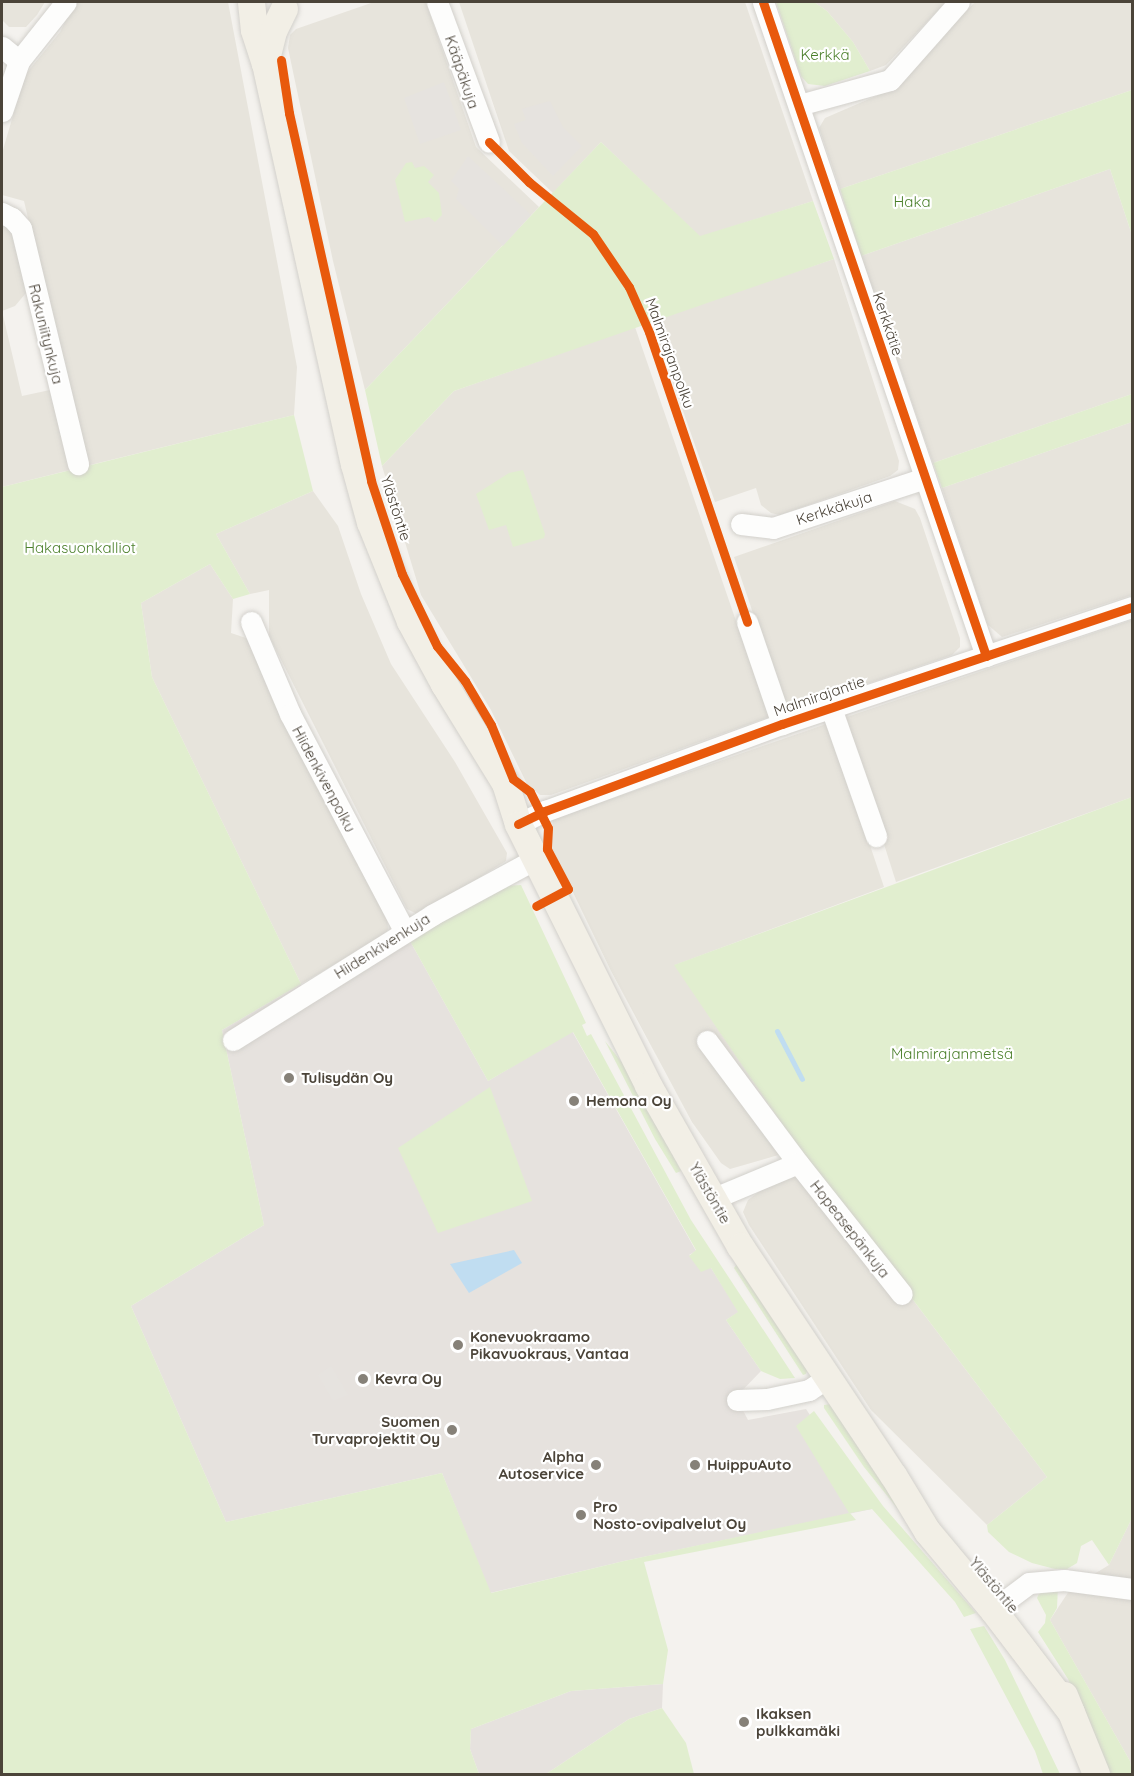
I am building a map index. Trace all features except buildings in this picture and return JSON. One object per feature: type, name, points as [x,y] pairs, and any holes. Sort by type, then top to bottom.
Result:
[{"type":"main road","name":"Ylästöntie","points":[[251,2],[254,30],[265,63],[334,376],[370,522],[410,621],[444,684],[472,756],[492,791],[518,824],[648,1085],[712,1199],[827,1378],[893,1475],[927,1532],[1000,1604],[1071,1712],[1096,1774]]},
{"type":"main road","name":"Ylästöntie","points":[[265,63],[281,4]]},
{"type":"street","points":[[2,111],[19,61],[66,2]]},
{"type":"street","name":"Kääpäkuja","points":[[437,2],[489,142]]},
{"type":"street","name":"Kerkkätie","points":[[763,2],[986,656]]},
{"type":"street","points":[[799,105],[890,80],[959,2]]},
{"type":"street","points":[[2,47],[19,61]]},
{"type":"street","name":"Rakuniitynkuja","points":[[2,213],[12,218],[21,228],[78,464]]},
{"type":"street","name":"Kerkkäkuja","points":[[741,524],[773,528],[925,478]]},
{"type":"street","name":"Malmirajantie","points":[[518,824],[545,811],[782,724],[1132,607]]},
{"type":"street","name":"Hiidenkivenpolku","points":[[251,622],[290,714],[405,932]]},
{"type":"street","points":[[747,622],[782,724]]},
{"type":"street","points":[[831,708],[876,836]]},
{"type":"street","name":"Hiidenkivenkuja","points":[[232,1040],[432,915],[536,859]]},
{"type":"street","name":"Hopeasepänkuja","points":[[707,1041],[798,1163],[902,1294]]},
{"type":"street","points":[[712,1199],[798,1163]]},
{"type":"street","points":[[737,1400],[767,1399],[808,1390],[827,1378]]},
{"type":"street","points":[[1000,1604],[1029,1583],[1064,1580],[1132,1589]]},
{"type":"shaded area","points":[[2,2],[45,2],[26,27],[9,27],[2,20]]},
{"type":"shaded area","points":[[75,2],[228,2],[297,367],[294,415],[86,466],[24,201],[2,195],[2,153],[25,75],[60,32]]},
{"type":"shaded area","points":[[374,2],[426,3],[476,147],[539,207],[365,390],[333,261],[288,48],[290,35],[296,29]]},
{"type":"shaded area","points":[[459,2],[745,2],[813,201],[700,237],[601,142],[553,193],[509,151]]},
{"type":"shaded area","points":[[814,2],[946,2],[886,65],[870,71],[853,42],[827,11]]},
{"type":"shaded area","points":[[975,2],[1132,2],[1132,90],[840,189],[819,128],[825,118],[883,93],[898,83]]},
{"type":"shaded area","points":[[444,82],[461,130],[420,144],[404,98]]},
{"type":"shaded area","points":[[550,101],[563,127],[582,146],[553,176],[522,143],[514,124],[526,120],[522,109]]},
{"type":"shaded area","points":[[468,156],[531,215],[503,246],[456,199],[459,189],[451,181]]},
{"type":"shaded area","points":[[1110,169],[1132,235],[1132,394],[933,463],[861,256]]},
{"type":"shaded area","points":[[2,223],[13,234],[26,293],[15,306],[2,311]]},
{"type":"shaded area","points":[[834,259],[899,461],[898,470],[890,476],[780,515],[771,513],[761,505],[756,488],[715,502],[651,320]]},
{"type":"shaded area","points":[[2,311],[22,396],[50,390],[70,470],[2,487]]},
{"type":"shaded area","points":[[635,327],[769,717],[551,795],[540,795],[527,784],[491,710],[421,595],[382,466],[454,391]]},
{"type":"shaded area","points":[[1132,422],[1132,595],[1002,637],[987,624],[942,488]]},
{"type":"shaded area","points":[[313,491],[338,526],[361,594],[391,664],[455,762],[507,853],[506,861],[419,915],[407,909],[269,636],[269,590],[250,594],[216,534]]},
{"type":"shaded area","points":[[895,501],[915,509],[920,518],[960,638],[960,647],[952,655],[786,711],[734,557]]},
{"type":"shaded area","points":[[210,564],[233,599],[231,633],[249,639],[387,918],[386,934],[301,984],[152,677],[141,603]]},
{"type":"shaded area","points":[[1132,620],[1132,797],[896,882],[844,718]]},
{"type":"shaded area","points":[[829,723],[884,887],[675,965],[799,1149],[730,1169],[721,1163],[692,1122],[611,971],[550,845],[553,819]]},
{"type":"shaded area","points":[[410,941],[488,1081],[572,1031],[696,1251],[689,1255],[711,1268],[739,1312],[726,1320],[761,1371],[736,1397],[748,1420],[806,1409],[872,1509],[624,1561],[490,1593],[442,1473],[226,1522],[131,1306],[264,1225],[222,1030],[301,984],[310,1001]]},
{"type":"shaded area","points":[[814,1169],[1047,1477],[987,1525],[871,1410],[749,1225],[743,1212],[748,1200],[776,1179]]},
{"type":"shaded area","points":[[331,1366],[348,1395],[333,1401],[318,1375]]},
{"type":"shaded area","points":[[1132,1518],[1132,1774],[1130,1761],[1050,1620],[1071,1588],[1109,1565]]},
{"type":"shaded area","points":[[663,1684],[662,1708],[629,1719],[546,1774],[479,1774],[470,1749],[471,1729],[571,1691]]},
{"type":"green space","name":"Kerkkä","points":[[776,2],[814,2],[827,11],[853,42],[870,71],[825,86],[808,84],[801,76]]},
{"type":"green space","name":"Haka","points":[[1132,90],[1132,235],[1110,169],[861,256],[840,189]]},
{"type":"green space","points":[[601,142],[700,236],[813,201],[834,259],[454,391],[382,466],[365,390]]},
{"type":"green space","points":[[412,162],[415,168],[424,166],[434,175],[428,182],[439,193],[442,215],[435,222],[429,217],[405,222],[395,180],[406,163]]},
{"type":"green space","points":[[1132,394],[1132,422],[942,488],[933,463]]},
{"type":"green space","name":"Hakasuonkalliot","points":[[294,415],[313,491],[216,534],[250,594],[233,599],[210,564],[141,603],[152,677],[301,984],[222,1030],[264,1225],[131,1306],[226,1522],[442,1473],[491,1593],[624,1561],[849,1513],[796,1426],[814,1411],[883,1506],[976,1613],[964,1617],[955,1602],[872,1509],[850,1513],[856,1520],[644,1562],[668,1650],[663,1684],[571,1691],[471,1729],[470,1749],[479,1774],[2,1774],[2,487]]},
{"type":"green space","points":[[523,470],[545,534],[544,538],[513,547],[506,525],[489,530],[476,494],[509,473]]},
{"type":"green space","name":"Malmirajanmetsä","points":[[1132,797],[1132,1518],[1109,1565],[1092,1540],[1081,1546],[1077,1563],[1067,1569],[1055,1569],[1032,1563],[1009,1552],[988,1532],[987,1525],[1047,1477],[799,1149],[674,965]]},
{"type":"green space","points":[[521,885],[586,1023],[582,1025],[587,1036],[591,1034],[691,1220],[795,1378],[780,1379],[761,1371],[726,1320],[738,1312],[711,1268],[701,1272],[689,1256],[696,1250],[573,1032],[488,1081],[410,941],[503,886]]},
{"type":"green space","points":[[605,1041],[631,1074],[681,1171],[676,1173],[655,1139]]},
{"type":"green space","points":[[490,1087],[532,1201],[438,1233],[398,1148]]},
{"type":"green space","points":[[738,1262],[808,1368],[806,1374],[803,1375],[734,1268]]},
{"type":"green space","points":[[831,1404],[922,1539],[864,1467],[824,1408],[824,1405]]},
{"type":"green space","points":[[1058,1586],[1057,1608],[1050,1620],[1130,1761],[1132,1774],[1106,1774],[1091,1730],[1068,1679],[1038,1632],[1045,1623],[1046,1615],[1037,1598],[1050,1587]]},
{"type":"green space","points":[[984,1626],[1005,1660],[1060,1774],[1043,1774],[1035,1751],[970,1629]]},
{"type":"green space","points":[[662,1708],[686,1743],[694,1774],[546,1774],[629,1719]]},
{"type":"water","points":[[514,1250],[522,1263],[469,1293],[450,1264]]},
{"type":"waterway","points":[[777,1031],[802,1079]]},
{"type":"cycle path","points":[[763,2],[986,656]]},
{"type":"cycle path","points":[[281,60],[289,113],[371,481],[402,574],[437,646],[465,681],[491,725],[513,779],[530,792],[548,828],[547,849],[568,889],[536,906]]},
{"type":"cycle path","name":"Malmirajanpolku","points":[[489,142],[529,182],[593,234],[629,287],[649,332],[747,622]]},
{"type":"cycle path","points":[[518,824],[545,811],[782,724],[1132,607]]},
{"type":"place","name":"Tulisydän Oy","points":[[289,1078]]},
{"type":"place","name":"Hemona Oy","points":[[574,1101]]},
{"type":"place","name":"Konevuokraamo Pikavuokraus, Vantaa","points":[[458,1345]]},
{"type":"place","name":"Kevra Oy","points":[[363,1379]]},
{"type":"place","name":"Suomen Turvaprojektit Oy","points":[[452,1430]]},
{"type":"place","name":"Alpha Autoservice","points":[[596,1465]]},
{"type":"place","name":"HuippuAuto","points":[[695,1465]]},
{"type":"place","name":"Pro Nosto-ovipalvelut Oy","points":[[581,1515]]},
{"type":"place","name":"Ikaksen pulkkamäki","points":[[744,1722]]}]
